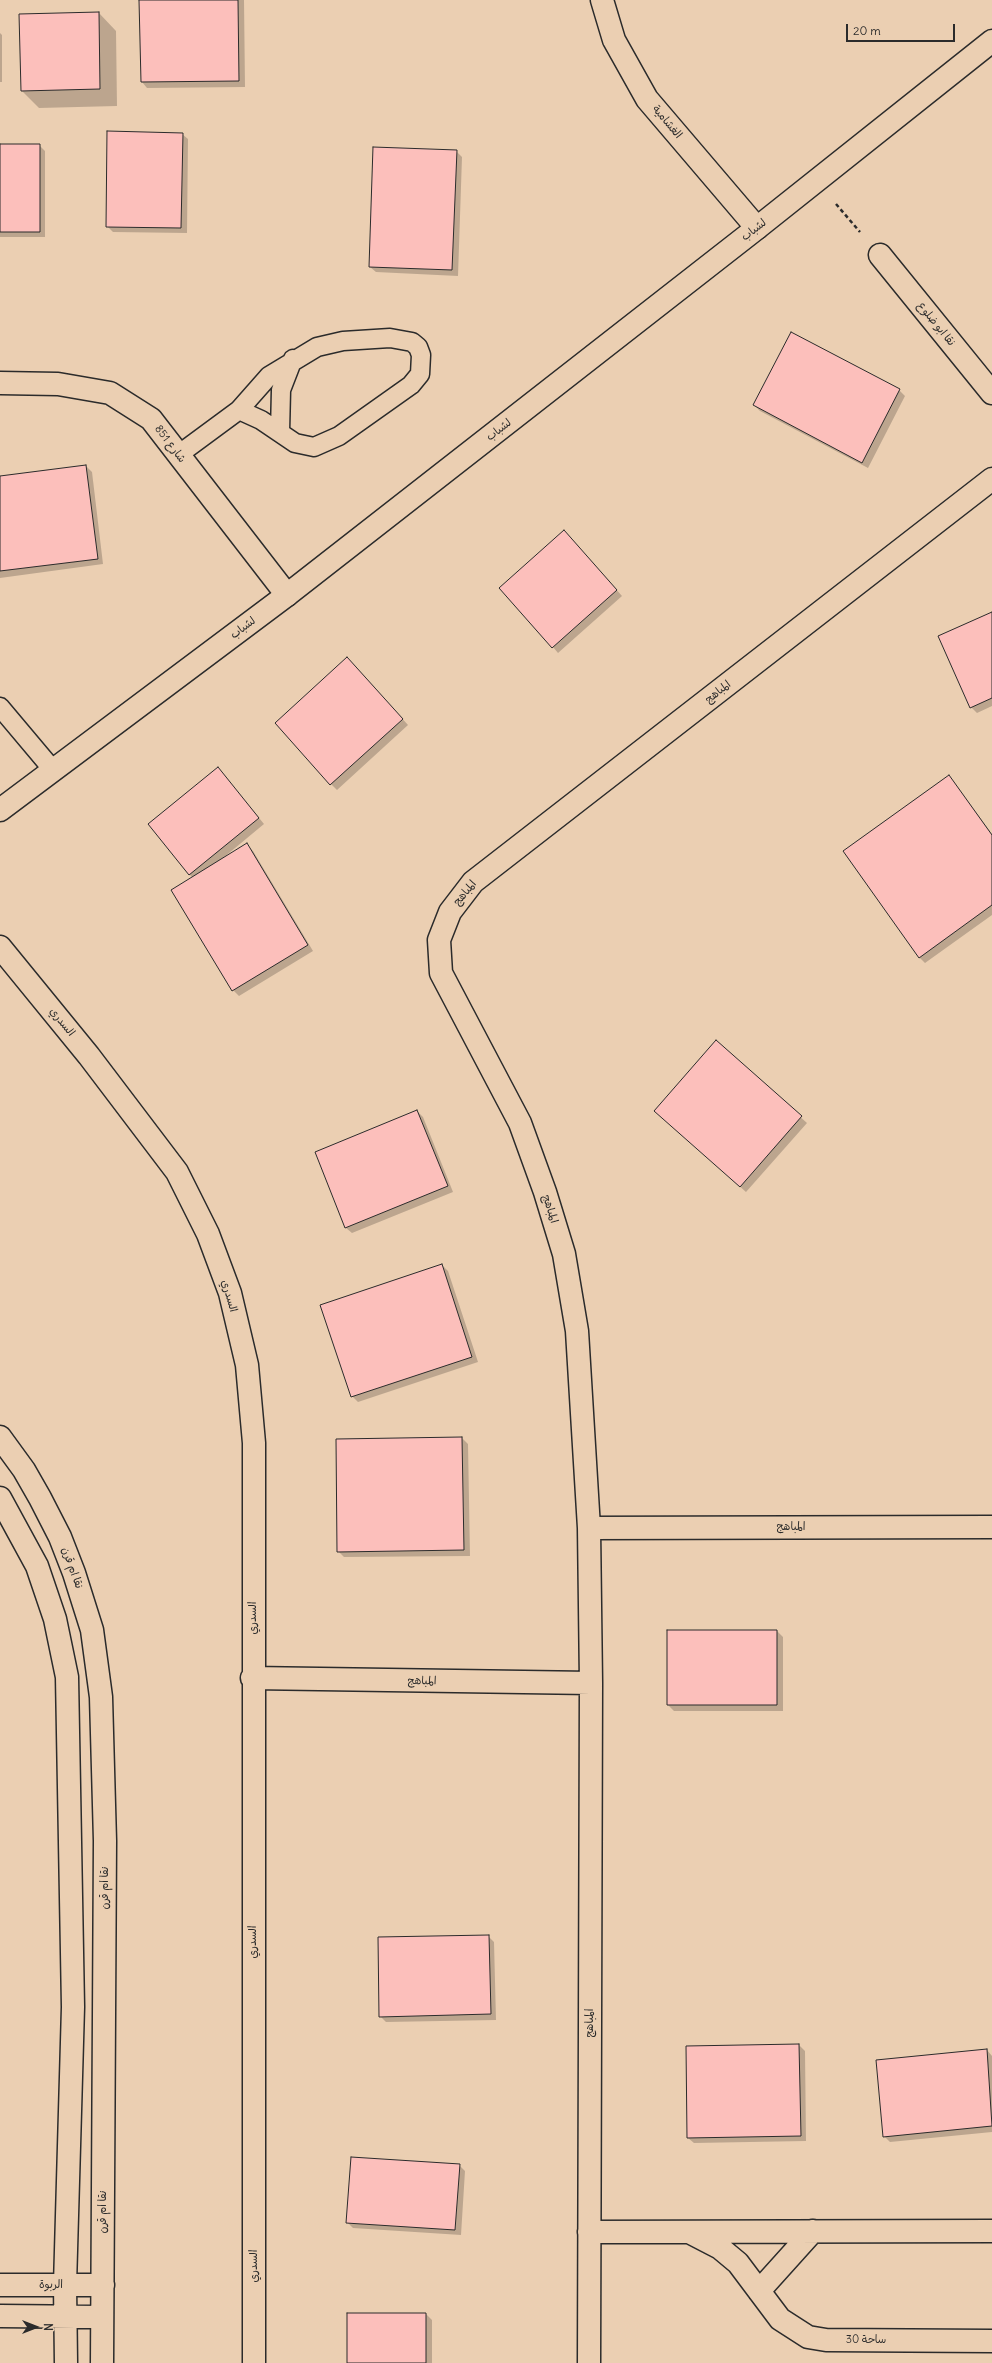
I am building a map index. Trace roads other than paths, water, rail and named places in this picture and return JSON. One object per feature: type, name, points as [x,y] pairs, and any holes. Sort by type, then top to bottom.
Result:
[{"type":"street","name":"الغشامية","points":[[602,0],[614,40],[647,99],[757,228]]},
{"type":"street","name":"لشباب","points":[[0,810],[287,595],[757,228],[992,41]]},
{"type":"street","name":"نقا ابو ضلوع","points":[[880,256],[992,393]]},
{"type":"street","name":"شارع 851","points":[[0,383],[58,384],[110,393],[151,419],[178,456],[287,595]]},
{"type":"street","name":"المباهج","points":[[589,2363],[591,1683],[589,1528],[576,1331],[564,1254],[520,1123],[441,974],[439,940],[450,912],[473,882],[992,479]]},
{"type":"street","name":"السدري","points":[[0,947],[89,1056],[177,1172],[208,1234],[230,1293],[247,1365],[254,1443],[252,1678],[254,2363]]},
{"type":"street","name":"نقا ام قرن","points":[[0,1437],[24,1470],[60,1537],[74,1573],[92,1630],[102,1697],[105,1841],[102,2363]]},
{"type":"street","points":[[0,1498],[36,1566],[55,1619],[67,1677],[73,2007],[65,2285],[67,2316],[66,2363]]},
{"type":"street","name":"المباهج","points":[[589,1528],[992,1527]]},
{"type":"street","name":"المباهج","points":[[252,1678],[591,1683]]},
{"type":"street","name":"ساحة 30","points":[[688,2231],[720,2248],[738,2262],[780,2319],[808,2337],[826,2340],[992,2341]]},
{"type":"street","points":[[759,2291],[813,2231]]},
{"type":"street","name":"ساحة 30","points":[[589,2232],[992,2231]]},
{"type":"street","name":"الربوة","points":[[0,2285],[103,2285]]},
{"type":"street","points":[[0,2316],[102,2317]]},
{"type":"lane","points":[[178,456],[239,410],[269,376],[293,359],[317,347],[343,341],[390,338],[412,342],[418,347],[421,365],[420,374],[411,385],[339,436],[323,444],[314,447],[305,447],[295,443],[280,432],[239,410]]},
{"type":"lane","points":[[280,432],[281,390],[293,359]]},
{"type":"lane","points":[[0,707],[53,770]]}]
